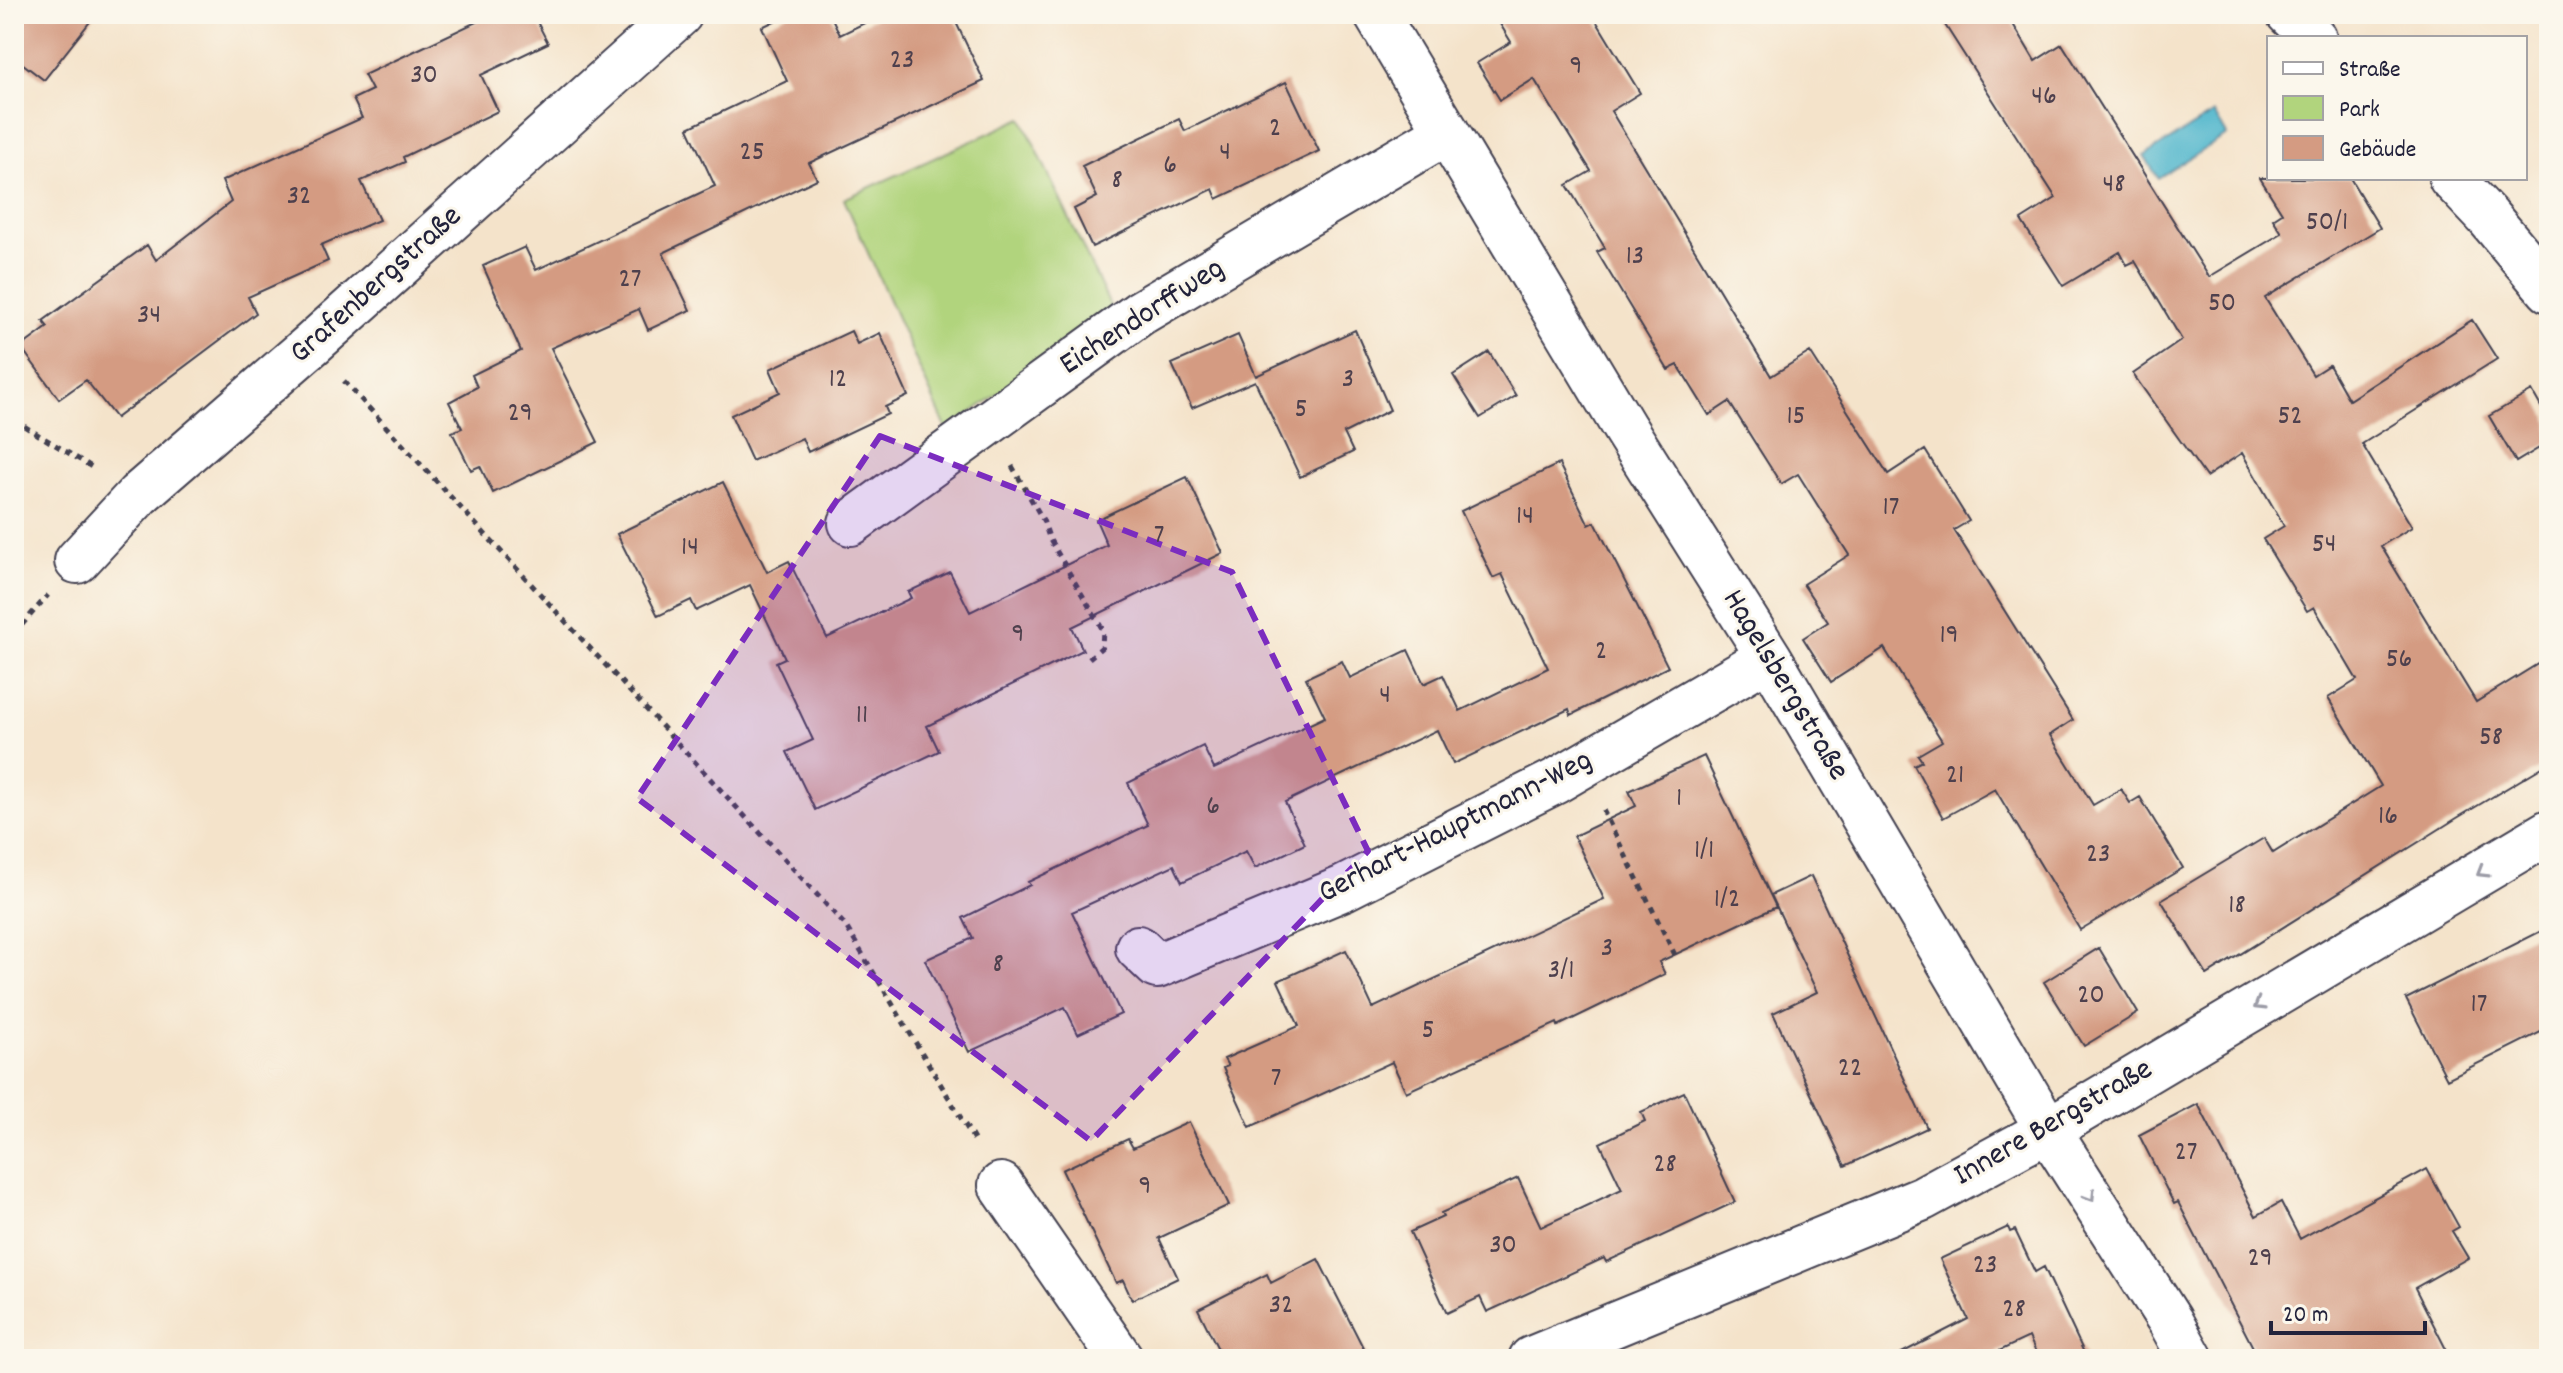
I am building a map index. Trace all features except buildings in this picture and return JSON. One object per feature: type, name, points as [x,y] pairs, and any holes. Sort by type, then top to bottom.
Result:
[{"type":"street","name":"Grafenbergstraße","points":[[77,561],[138,495],[311,345],[680,14]]},
{"type":"street","name":"Hagelsbergstraße","points":[[1376,14],[1625,429],[1769,657],[2048,1130],[2191,1359]]},
{"type":"street","points":[[2289,14],[2312,36]]},
{"type":"street","name":"Eichendorffweg","points":[[851,523],[1140,313],[1447,132]]},
{"type":"street","points":[[2453,180],[2549,290]]},
{"type":"street","name":"Gerhart-Hauptmann-Weg","points":[[1138,948],[1157,966],[1344,888],[1582,766],[1769,657]]},
{"type":"street","name":"Innere Bergstraße","points":[[1531,1359],[1923,1198],[2048,1130],[2549,832]]},
{"type":"street","points":[[1001,1185],[1121,1359]]},
{"type":"path","points":[[311,345],[845,925],[1001,1185]]},
{"type":"path","points":[[14,420],[138,495]]},
{"type":"path","points":[[985,426],[1019,478],[1043,520],[1050,540],[1103,630],[1102,647],[1087,660]]},
{"type":"path","points":[[1582,766],[1675,955]]},
{"type":"highlighted area","points":[[880,436],[1232,572],[1368,851],[1091,1141],[637,798]]},
{"type":"green space","points":[[1022,118],[1113,312],[947,430],[844,199]]},
{"type":"water","points":[[2214,113],[2227,135],[2158,178],[2144,156]]}]
